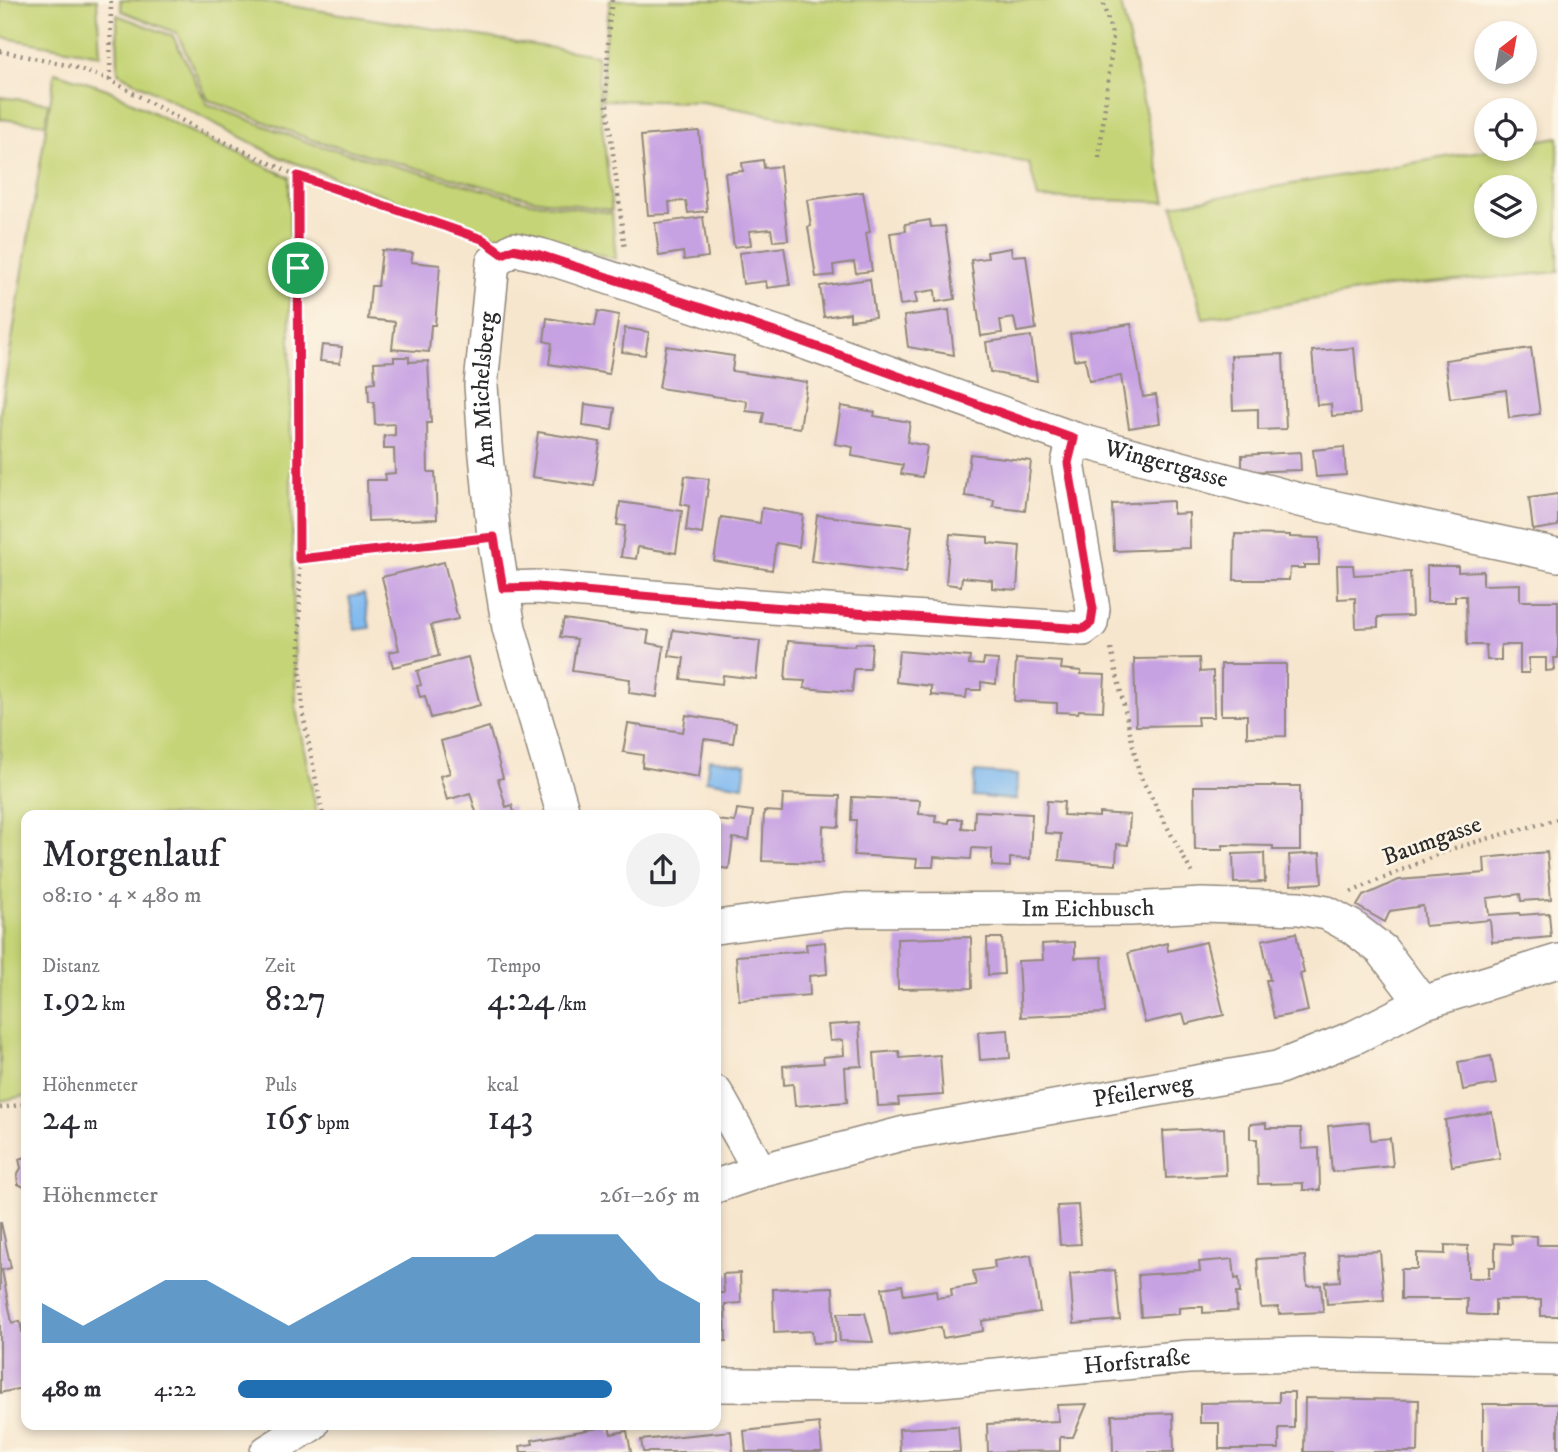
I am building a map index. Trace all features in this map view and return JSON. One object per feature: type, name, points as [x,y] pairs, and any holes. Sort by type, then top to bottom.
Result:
[{"type":"street","name":"Wingertgasse","points":[[503,254],[513,249],[540,255],[781,334],[1074,439],[1299,500],[1558,555]]},
{"type":"street","name":"Am Michelsberg","points":[[503,254],[493,262],[481,385],[494,537],[509,628],[562,810]]},
{"type":"street","points":[[503,588],[537,587],[1083,629],[1091,623],[1093,609],[1068,463],[1074,439]]},
{"type":"street","name":"Im Eichbusch","points":[[721,926],[846,911],[1130,909],[1202,905],[1299,908],[1328,913],[1382,950],[1422,1003]]},
{"type":"street","name":"Pfeilerweg","points":[[721,1184],[760,1171],[905,1133],[1278,1068],[1355,1037],[1422,1003],[1558,961]]},
{"type":"street","points":[[721,1102],[760,1171]]},
{"type":"street","name":"Horfstraße","points":[[721,1385],[878,1386],[1188,1357],[1306,1354],[1558,1359]]},
{"type":"street","points":[[267,1452],[302,1430]]},
{"type":"path","points":[[110,80],[111,0]]},
{"type":"path","points":[[612,0],[606,97],[626,258],[619,281]]},
{"type":"path","points":[[1099,158],[1113,37],[1102,0]]},
{"type":"path","points":[[0,51],[71,66],[110,80],[200,130],[298,176],[482,239],[503,254]]},
{"type":"path","points":[[298,176],[300,670],[303,715],[322,810]]},
{"type":"path","points":[[299,559],[494,537]]},
{"type":"path","points":[[1111,652],[1140,776],[1195,877]]},
{"type":"path","name":"Baumgasse","points":[[1328,913],[1347,894],[1451,849],[1558,819]]},
{"type":"path","points":[[0,1108],[21,1105]]},
{"type":"green space","points":[[0,0],[97,0],[100,55],[0,37]]},
{"type":"green space","points":[[120,0],[254,0],[597,55],[600,108],[612,210],[532,199],[312,140],[208,100],[177,33],[122,11]]},
{"type":"green space","points":[[610,0],[1120,0],[1166,202],[1038,198],[1029,163],[702,102],[602,100],[603,54]]},
{"type":"green space","points":[[117,15],[173,36],[207,104],[310,143],[530,202],[612,213],[616,259],[530,235],[505,240],[279,157],[118,73]]},
{"type":"green space","points":[[55,72],[107,89],[203,138],[289,177],[296,709],[316,810],[21,810],[21,1097],[0,1101],[0,414]]},
{"type":"green space","points":[[0,97],[49,103],[46,124],[0,119]]},
{"type":"green space","points":[[1558,137],[1558,272],[1387,287],[1203,318],[1173,205],[1474,152],[1474,161],[1537,161],[1537,141]]},
{"type":"water","points":[[364,594],[370,628],[355,630],[349,597]]},
{"type":"water","points":[[709,759],[746,764],[743,786],[706,780]]},
{"type":"water","points":[[975,772],[1017,775],[1016,800],[973,796]]},
{"type":"building","points":[[699,131],[707,211],[688,213],[686,201],[669,202],[670,214],[648,215],[641,136]]},
{"type":"building","points":[[763,160],[764,168],[780,166],[788,240],[773,241],[771,229],[749,231],[751,245],[734,247],[725,173],[743,171],[742,163]]},
{"type":"building","points":[[863,192],[870,232],[866,233],[872,271],[856,273],[854,262],[833,265],[834,275],[816,277],[808,227],[811,226],[807,200]]},
{"type":"building","points":[[703,217],[708,257],[684,260],[683,252],[659,256],[655,223]]},
{"type":"building","points":[[930,220],[931,227],[945,226],[955,299],[936,302],[935,290],[915,293],[917,303],[900,305],[890,233],[906,231],[905,224]]},
{"type":"building","points":[[784,247],[790,285],[767,288],[766,281],[743,284],[739,253]]},
{"type":"building","points":[[1011,248],[1012,256],[1026,255],[1036,329],[1017,332],[1014,318],[1000,320],[1002,333],[981,336],[971,260],[988,258],[987,252]]},
{"type":"building","points":[[382,250],[413,253],[411,262],[440,265],[435,325],[431,325],[429,352],[392,349],[395,322],[368,319],[371,286],[378,286]]},
{"type":"building","points":[[870,279],[875,317],[850,320],[850,313],[824,317],[820,286]]},
{"type":"building","points":[[949,310],[954,355],[908,347],[904,316]]},
{"type":"building","points":[[598,311],[619,315],[609,374],[549,364],[552,343],[544,341],[547,318],[595,326]]},
{"type":"building","points":[[1131,324],[1143,397],[1156,395],[1160,423],[1129,428],[1121,376],[1089,381],[1085,358],[1074,360],[1070,334]]},
{"type":"building","points":[[625,328],[649,332],[645,355],[622,352]]},
{"type":"building","points":[[1031,336],[1037,381],[990,372],[986,342]]},
{"type":"building","points":[[322,345],[342,347],[340,363],[320,361]]},
{"type":"building","points":[[666,346],[734,356],[732,371],[807,382],[800,428],[762,423],[764,413],[746,411],[747,401],[659,388]]},
{"type":"building","points":[[1354,348],[1360,414],[1332,416],[1331,404],[1317,405],[1312,351]]},
{"type":"building","points":[[1531,348],[1540,414],[1509,418],[1506,390],[1450,398],[1445,360]]},
{"type":"building","points":[[1283,354],[1286,429],[1258,430],[1258,409],[1233,410],[1231,356]]},
{"type":"building","points":[[394,357],[409,357],[409,362],[428,361],[431,423],[427,423],[428,472],[435,472],[437,519],[368,521],[367,480],[386,480],[385,474],[395,473],[394,449],[384,449],[384,436],[395,435],[395,424],[375,425],[374,402],[369,402],[368,383],[375,382],[374,362],[394,361]]},
{"type":"building","points":[[585,404],[615,408],[612,430],[583,426]]},
{"type":"building","points":[[841,406],[875,412],[874,416],[910,422],[907,442],[927,446],[922,477],[901,474],[903,465],[852,456],[853,447],[835,444]]},
{"type":"building","points":[[538,432],[600,442],[594,486],[532,477]]},
{"type":"building","points":[[1344,447],[1346,475],[1316,477],[1313,450]]},
{"type":"building","points":[[1300,452],[1301,470],[1242,472],[1242,455]]},
{"type":"building","points":[[970,454],[1031,461],[1025,511],[993,507],[994,500],[965,496]]},
{"type":"building","points":[[685,476],[709,479],[702,534],[686,531],[689,506],[681,504]]},
{"type":"building","points":[[1558,494],[1558,526],[1533,530],[1529,498]]},
{"type":"building","points":[[1173,501],[1173,514],[1189,513],[1190,548],[1114,551],[1112,504]]},
{"type":"building","points":[[620,502],[682,511],[676,553],[638,547],[636,559],[621,557],[625,526],[617,525]]},
{"type":"building","points":[[762,508],[803,515],[799,547],[776,543],[772,570],[714,561],[721,517],[760,523]]},
{"type":"building","points":[[817,515],[912,526],[906,573],[811,561]]},
{"type":"building","points":[[950,534],[988,537],[988,543],[1020,546],[1017,590],[992,588],[992,580],[962,577],[961,586],[946,584]]},
{"type":"building","points":[[1235,534],[1319,538],[1319,565],[1290,568],[1289,580],[1234,580]]},
{"type":"building","points":[[444,562],[458,619],[431,625],[439,656],[393,667],[389,652],[399,650],[382,577]]},
{"type":"building","points":[[1337,565],[1353,565],[1354,575],[1410,572],[1412,616],[1378,617],[1378,627],[1356,628],[1355,598],[1338,599]]},
{"type":"building","points":[[1427,566],[1458,566],[1458,572],[1483,571],[1483,585],[1520,584],[1520,601],[1558,601],[1558,658],[1554,658],[1555,670],[1546,671],[1546,658],[1529,658],[1529,673],[1520,673],[1520,645],[1501,645],[1501,660],[1487,660],[1486,645],[1467,645],[1466,596],[1455,596],[1455,602],[1427,602]]},
{"type":"building","points":[[564,619],[649,631],[647,643],[664,646],[657,697],[629,693],[630,679],[572,671],[577,639],[560,637]]},
{"type":"building","points":[[673,630],[760,641],[756,679],[723,675],[722,684],[681,679],[684,658],[669,656]]},
{"type":"building","points":[[788,641],[855,646],[856,643],[872,644],[870,669],[854,669],[852,692],[804,688],[805,681],[785,680]]},
{"type":"building","points":[[899,651],[970,657],[969,664],[983,665],[984,659],[998,660],[996,684],[981,682],[981,690],[967,690],[966,698],[931,695],[931,686],[896,682]]},
{"type":"building","points":[[468,657],[480,705],[431,718],[425,696],[420,697],[417,686],[421,685],[417,671]]},
{"type":"building","points":[[1199,658],[1200,672],[1213,671],[1214,717],[1197,717],[1198,725],[1136,726],[1134,659]]},
{"type":"building","points":[[1016,659],[1062,662],[1061,669],[1081,671],[1081,674],[1105,675],[1103,711],[1057,712],[1057,703],[1014,701]]},
{"type":"building","points":[[1221,664],[1286,664],[1286,736],[1247,737],[1247,715],[1221,715]]},
{"type":"building","points":[[686,715],[736,723],[733,743],[704,739],[699,777],[642,767],[643,755],[623,752],[628,724],[683,732]]},
{"type":"building","points":[[489,727],[503,778],[498,779],[506,807],[512,805],[513,810],[475,810],[470,793],[447,800],[440,776],[450,773],[441,741]]},
{"type":"building","points":[[1194,786],[1300,786],[1300,850],[1273,850],[1273,846],[1223,845],[1223,850],[1195,850]]},
{"type":"building","points":[[783,794],[840,796],[839,827],[823,826],[822,863],[762,861],[764,811],[782,812]]},
{"type":"building","points":[[852,797],[920,800],[919,814],[936,815],[935,822],[949,823],[949,819],[962,819],[962,828],[974,829],[975,811],[1032,814],[1030,859],[1010,858],[1010,867],[992,866],[992,849],[972,848],[971,859],[934,857],[933,867],[916,867],[917,859],[854,855],[856,820],[851,820]]},
{"type":"building","points":[[1047,801],[1064,802],[1063,815],[1130,815],[1128,845],[1117,844],[1116,865],[1059,860],[1061,834],[1045,833]]},
{"type":"building","points":[[737,809],[753,811],[749,840],[733,838],[729,869],[721,868],[721,821],[735,822]]},
{"type":"building","points":[[1547,852],[1551,899],[1521,901],[1520,894],[1487,898],[1489,915],[1549,913],[1551,937],[1492,942],[1490,920],[1425,926],[1423,906],[1390,911],[1385,922],[1357,906],[1363,896],[1399,880],[1485,873],[1484,858]]},
{"type":"building","points":[[1264,853],[1265,882],[1234,883],[1233,854]]},
{"type":"building","points":[[1320,853],[1322,883],[1291,885],[1289,855]]},
{"type":"building","points":[[1296,933],[1304,973],[1300,974],[1308,1011],[1274,1018],[1266,980],[1270,980],[1262,940]]},
{"type":"building","points":[[971,937],[972,988],[898,989],[897,939]]},
{"type":"building","points":[[987,938],[1002,938],[1004,974],[988,975]]},
{"type":"building","points":[[825,942],[827,974],[809,976],[810,995],[739,1000],[736,956],[807,951],[806,944]]},
{"type":"building","points":[[1075,942],[1075,958],[1102,957],[1105,1013],[1021,1017],[1018,961],[1043,960],[1042,944]]},
{"type":"building","points":[[1206,942],[1224,1015],[1186,1024],[1183,1014],[1145,1023],[1128,953],[1167,943],[1168,951]]},
{"type":"building","points":[[859,1023],[862,1066],[845,1067],[847,1102],[795,1106],[793,1084],[784,1085],[783,1066],[824,1063],[823,1057],[844,1055],[843,1040],[830,1041],[828,1025]]},
{"type":"building","points":[[1008,1030],[1010,1058],[980,1060],[978,1032]]},
{"type":"building","points":[[899,1051],[900,1058],[940,1055],[943,1095],[898,1098],[899,1105],[878,1106],[874,1053]]},
{"type":"building","points":[[1491,1056],[1496,1084],[1463,1090],[1458,1062]]},
{"type":"building","points":[[1492,1112],[1500,1158],[1452,1166],[1445,1120]]},
{"type":"building","points":[[1369,1122],[1371,1140],[1390,1138],[1393,1166],[1332,1172],[1328,1126]]},
{"type":"building","points":[[1266,1123],[1266,1128],[1301,1128],[1302,1149],[1319,1148],[1320,1190],[1303,1190],[1303,1183],[1258,1184],[1257,1139],[1250,1139],[1250,1124]]},
{"type":"building","points":[[1224,1128],[1226,1175],[1166,1178],[1163,1131]]},
{"type":"building","points":[[21,1168],[21,1186],[18,1184],[17,1175]]},
{"type":"building","points":[[1078,1205],[1081,1244],[1060,1245],[1057,1206]]},
{"type":"building","points":[[1,1223],[11,1268],[2,1270],[12,1323],[20,1321],[21,1326],[21,1388],[0,1393]]},
{"type":"building","points":[[1511,1235],[1537,1236],[1537,1245],[1558,1245],[1558,1316],[1541,1316],[1541,1300],[1495,1300],[1495,1315],[1481,1315],[1467,1314],[1467,1299],[1401,1299],[1401,1269],[1417,1269],[1417,1253],[1445,1254],[1445,1245],[1468,1246],[1468,1278],[1489,1278],[1489,1267],[1495,1267],[1495,1243],[1512,1244]]},
{"type":"building","points":[[1380,1251],[1384,1300],[1327,1304],[1325,1282],[1340,1281],[1338,1253]]},
{"type":"building","points":[[1031,1255],[1040,1312],[982,1321],[983,1331],[943,1338],[941,1327],[890,1335],[882,1288],[902,1285],[904,1295],[936,1290],[937,1298],[952,1296],[951,1289],[976,1285],[973,1271],[995,1268],[994,1261]]},
{"type":"building","points":[[1305,1256],[1307,1286],[1321,1285],[1323,1312],[1279,1314],[1278,1307],[1261,1308],[1257,1259]]},
{"type":"building","points":[[1233,1259],[1235,1279],[1239,1278],[1237,1311],[1203,1313],[1203,1307],[1191,1307],[1179,1308],[1179,1314],[1141,1317],[1138,1275],[1200,1271],[1199,1262]]},
{"type":"building","points":[[1115,1270],[1120,1320],[1074,1324],[1070,1274]]},
{"type":"building","points":[[740,1273],[741,1303],[725,1304],[726,1341],[721,1342],[721,1293],[724,1293],[723,1274]]},
{"type":"building","points":[[833,1287],[835,1342],[813,1343],[812,1331],[774,1333],[773,1289]]},
{"type":"building","points":[[838,1313],[865,1313],[873,1342],[840,1341]]},
{"type":"building","points":[[1279,1392],[1294,1392],[1294,1428],[1279,1428],[1279,1449],[1219,1449],[1219,1423],[1200,1423],[1200,1403],[1279,1402]]},
{"type":"building","points":[[1305,1398],[1419,1400],[1418,1452],[1304,1452]]},
{"type":"building","points":[[1087,1404],[1073,1437],[1060,1437],[1060,1451],[988,1452],[987,1424],[1059,1421],[1057,1405]]},
{"type":"building","points":[[1483,1404],[1558,1404],[1558,1452],[1483,1452]]},
{"type":"building","points":[[1173,1413],[1174,1452],[1113,1452],[1112,1415]]},
{"type":"building","points":[[819,1423],[822,1452],[746,1452],[744,1431]]},
{"type":"building","points":[[958,1426],[960,1452],[900,1452],[899,1429]]},
{"type":"building","points":[[587,1430],[610,1430],[611,1434],[627,1431],[631,1452],[521,1452],[520,1446],[533,1444],[532,1440]]},
{"type":"building","points":[[731,1431],[733,1452],[643,1452],[641,1440]]},
{"type":"route","points":[[298,176],[482,239],[503,254],[513,249],[540,255],[781,334],[1074,439],[1068,463],[1093,609],[1091,623],[1083,629],[537,587],[503,588],[494,537],[299,559],[298,268],[298,176]]}]
